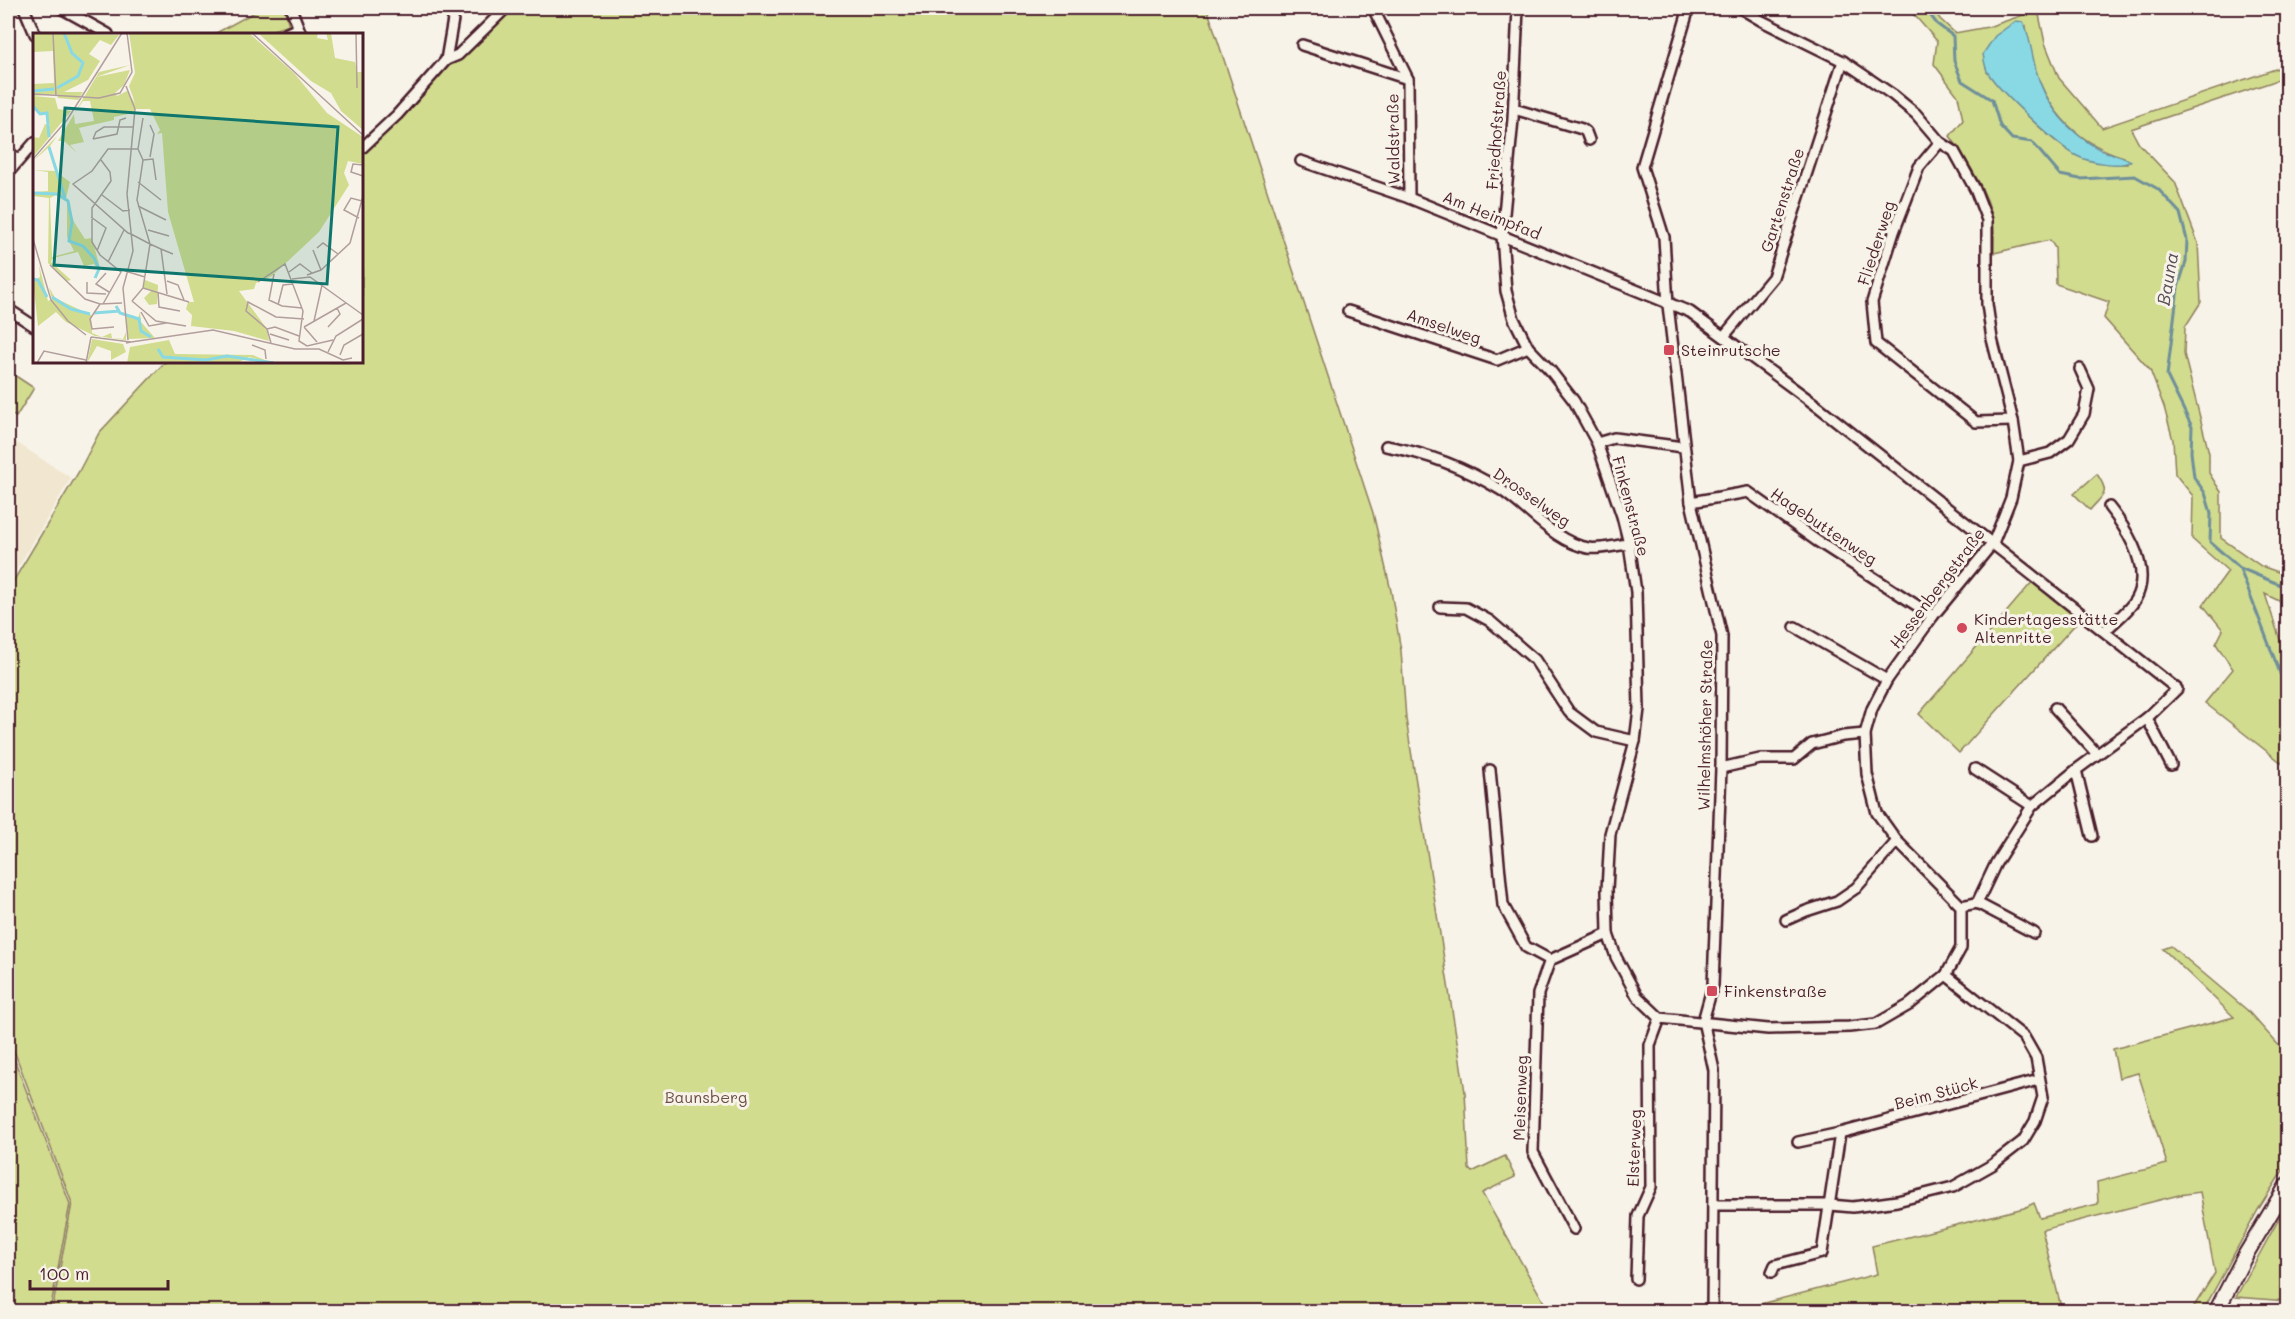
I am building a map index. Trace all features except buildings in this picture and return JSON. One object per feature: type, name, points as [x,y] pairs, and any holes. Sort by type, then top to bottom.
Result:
[{"type":"main road","points":[[2216,1311],[2246,1254],[2288,1184]]},
{"type":"street","points":[[24,8],[35,33]]},
{"type":"street","points":[[61,8],[106,33]]},
{"type":"street","points":[[291,8],[300,32]]},
{"type":"street","points":[[446,60],[455,8]]},
{"type":"street","points":[[363,147],[397,115],[446,60],[458,55],[506,8]]},
{"type":"street","name":"Waldstraße","points":[[1373,8],[1408,79],[1409,198]]},
{"type":"street","name":"Friedhofstraße","points":[[1506,291],[1502,235],[1514,110],[1518,8]]},
{"type":"street","name":"Wilhelmshöher Straße","points":[[1689,8],[1642,167],[1664,237],[1668,305],[1683,447],[1691,502],[1722,636],[1713,985],[1702,1022]]},
{"type":"street","name":"Hessenbergstraße","points":[[1740,8],[1761,21],[1843,61],[1870,77],[1901,101],[1916,114],[1940,142],[1954,151],[1975,189],[1987,220],[1987,304],[1992,339],[2013,421],[2019,461],[2011,498],[1993,543],[1933,616],[1887,680],[1872,709],[1865,734],[1867,774],[1877,813],[1897,841],[1961,906]]},
{"type":"street","name":"Waldstraße","points":[[1302,45],[1408,79]]},
{"type":"street","name":"Gartenstraße","points":[[1724,336],[1773,277],[1843,61]]},
{"type":"street","points":[[1514,110],[1582,129],[1586,132],[1588,140]]},
{"type":"street","name":"Fliederweg","points":[[1940,142],[1918,167],[1894,232],[1872,302],[1876,343],[1976,422],[2013,421]]},
{"type":"street","points":[[8,173],[33,144]]},
{"type":"street","points":[[8,151],[18,160]]},
{"type":"street","name":"Am Heimpfad","points":[[1300,161],[1409,198],[1668,305]]},
{"type":"street","name":"Finkenstraße","points":[[1506,291],[1514,319],[1528,347],[1550,370],[1574,401],[1598,443],[1629,544],[1636,592],[1639,709],[1635,741],[1610,834],[1607,890],[1608,934],[1616,957],[1638,996],[1660,1018]]},
{"type":"street","points":[[1668,305],[1690,312],[1724,336],[1993,543],[2177,689],[2147,718],[2076,770],[2032,806],[1996,863],[1977,903]]},
{"type":"street","points":[[8,309],[33,325]]},
{"type":"street","name":"Amselweg","points":[[1348,311],[1376,318],[1497,360],[1528,347]]},
{"type":"street","points":[[2019,461],[2050,453],[2069,439],[2084,414],[2089,390],[2080,369]]},
{"type":"street","name":"Finkenstraße","points":[[1598,443],[1614,438],[1683,447]]},
{"type":"street","name":"Drosselweg","points":[[1386,446],[1414,452],[1468,472],[1502,491],[1568,541],[1589,549],[1629,544]]},
{"type":"street","name":"Hagebuttenweg","points":[[1691,502],[1748,492],[1817,541],[1933,616]]},
{"type":"street","points":[[2105,631],[2134,603],[2141,577],[2139,560],[2131,542],[2123,525],[2109,507]]},
{"type":"street","points":[[1440,607],[1466,608],[1490,621],[1535,660],[1569,711],[1596,732],[1635,741]]},
{"type":"street","points":[[1796,627],[1887,680]]},
{"type":"street","points":[[2055,708],[2097,754]]},
{"type":"street","points":[[2147,718],[2171,765]]},
{"type":"street","points":[[1720,768],[1760,759],[1794,759],[1812,744],[1843,736],[1865,734]]},
{"type":"street","points":[[1975,769],[2032,806]]},
{"type":"street","points":[[1490,770],[1503,904],[1526,947],[1550,960],[1608,934]]},
{"type":"street","points":[[2076,770],[2092,836]]},
{"type":"street","points":[[1786,920],[1837,901],[1856,888],[1897,841]]},
{"type":"street","points":[[1660,1018],[1768,1029],[1876,1024],[1909,1005],[1946,975],[1960,948],[1961,906],[1977,903],[2034,933]]},
{"type":"street","name":"Meisenweg","points":[[1550,960],[1538,994],[1533,1152],[1574,1229]]},
{"type":"street","points":[[1713,1205],[1853,1207],[1897,1202],[1953,1187],[1992,1165],[2023,1141],[2035,1121],[2043,1097],[2036,1058],[2024,1037],[1946,975]]},
{"type":"street","name":"Elsterweg","points":[[1636,1279],[1638,1216],[1651,1187],[1650,1045],[1660,1018]]},
{"type":"street","points":[[1702,1022],[1714,1070],[1712,1311]]},
{"type":"street","name":"Beim Stück","points":[[1798,1142],[2039,1080]]},
{"type":"street","points":[[1772,1272],[1774,1265],[1822,1253],[1839,1133]]},
{"type":"shaded area","points":[[8,437],[71,478],[8,584]]},
{"type":"green space","points":[[262,8],[284,8],[289,25],[263,33],[216,33]]},
{"type":"green space","name":"Baunsberg","points":[[509,8],[1207,8],[1373,513],[1391,591],[1401,651],[1406,719],[1465,1092],[1469,1169],[1472,1172],[1505,1156],[1515,1177],[1482,1193],[1549,1311],[52,1311],[72,1203],[8,1035],[8,590],[78,473],[99,433],[164,363],[363,363],[363,150],[464,41]]},
{"type":"green space","points":[[1905,8],[1932,8],[1955,33],[1988,27],[2038,10],[2045,43],[2059,78],[2102,128],[2287,65],[2287,77],[2131,129],[2139,144],[2175,182],[2198,243],[2201,302],[2185,327],[2184,354],[2209,453],[2209,473],[2221,492],[2221,538],[2261,566],[2287,575],[2287,605],[2265,594],[2287,661],[2287,767],[2205,703],[2233,669],[2216,644],[2223,630],[2203,605],[2228,571],[2192,539],[2193,496],[2175,474],[2173,440],[2150,370],[2104,318],[2109,302],[2056,284],[2055,248],[2050,240],[1994,253],[1994,224],[1986,199],[1969,165],[1950,136],[1963,120],[1958,96],[1934,64],[1937,41]],"holes":[[[2026,26],[2030,49],[2043,90],[2067,124],[2102,149],[2124,157],[2127,164],[2092,160],[2071,152],[2031,119],[1987,72]]]},
{"type":"green space","points":[[8,371],[34,388],[16,417],[8,412]]},
{"type":"green space","points":[[2097,474],[2104,486],[2104,494],[2090,510],[2074,494]]},
{"type":"green space","points":[[2033,581],[2080,619],[1959,753],[1919,714]]},
{"type":"green space","points":[[2171,946],[2247,1010],[2282,1049],[2287,1045],[2287,1164],[2258,1210],[2203,1311],[2191,1311],[2215,1273],[2200,1192],[2179,1195],[2042,1230],[2062,1311],[1733,1311],[1877,1274],[1872,1246],[2024,1208],[2034,1203],[2040,1218],[2098,1204],[2097,1182],[2167,1164],[2138,1073],[2119,1078],[2113,1049],[2234,1017],[2163,949]]},
{"type":"green space","points":[[8,1043],[70,1204],[50,1311],[8,1311]]},
{"type":"green space","points":[[2287,1204],[2287,1301],[2236,1297]]},
{"type":"water","points":[[2016,21],[2023,22],[2025,25],[2040,83],[2060,117],[2089,143],[2131,161],[2120,164],[2104,163],[2077,156],[2043,130],[1994,81],[1987,71],[1983,54],[1995,36]]},
{"type":"waterway","name":"Bauna","points":[[1925,8],[1937,24],[1953,36],[1954,61],[1962,81],[1992,100],[2000,126],[2012,139],[2032,142],[2060,175],[2080,179],[2135,176],[2158,189],[2180,213],[2187,240],[2186,262],[2178,287],[2167,376],[2192,427],[2191,452],[2194,477],[2205,493],[2211,513],[2210,542],[2240,568],[2288,588]]},
{"type":"waterway","points":[[2240,569],[2288,694]]},
{"type":"place","name":"Steinrutsche","points":[[1669,350]]},
{"type":"place","name":"Kindertagesstätte Altenritte","points":[[1962,628]]},
{"type":"place","name":"Finkenstraße","points":[[1712,991]]}]
